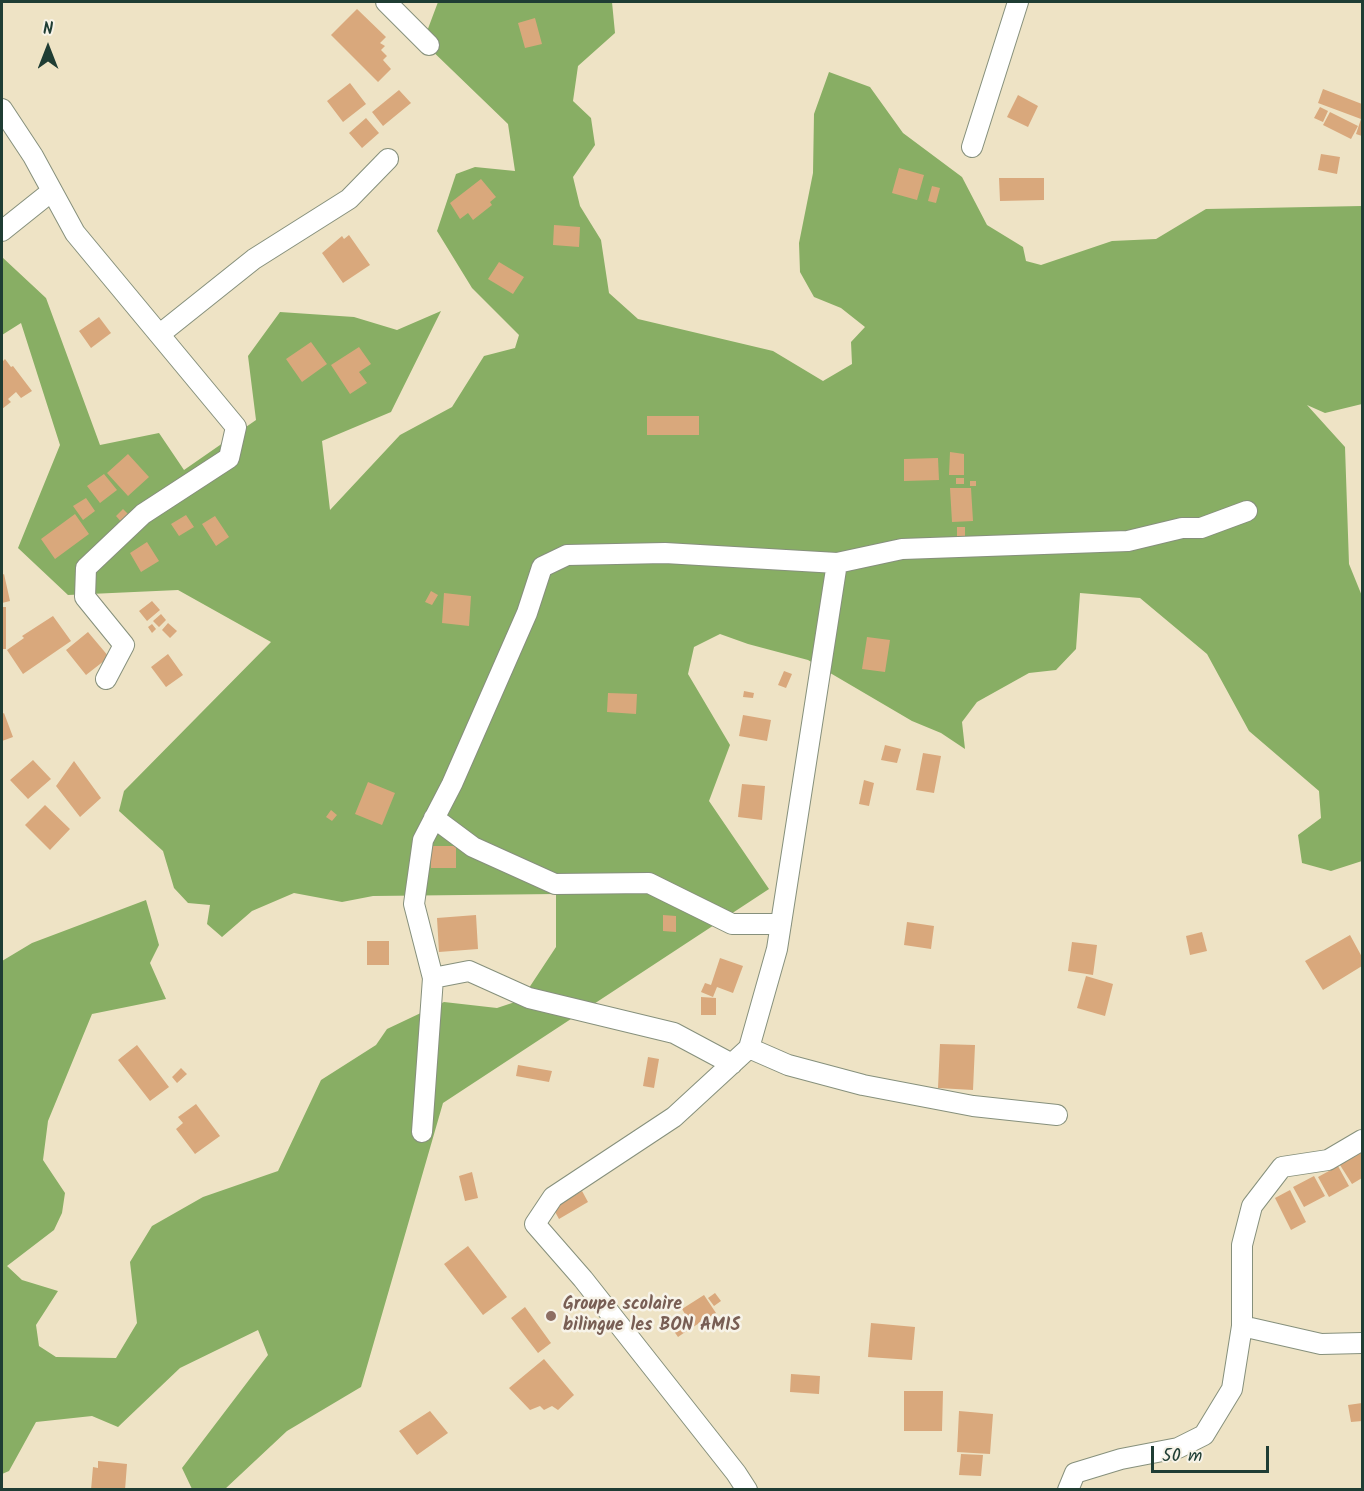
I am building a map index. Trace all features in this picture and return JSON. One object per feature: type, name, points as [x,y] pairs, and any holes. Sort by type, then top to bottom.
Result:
[{"type":"street","points":[[386,2],[429,45]]},
{"type":"street","points":[[972,147],[1018,2]]},
{"type":"street","points":[[2,109],[33,156],[75,233],[236,427],[229,458],[143,514],[86,568],[85,597],[124,645],[106,679]]},
{"type":"street","points":[[160,334],[254,259],[349,199],[388,159]]},
{"type":"street","points":[[2,231],[52,191]]},
{"type":"street","points":[[422,1132],[433,978],[414,904],[423,840],[452,784],[527,613],[542,567],[567,555],[665,554],[837,563],[902,549],[1128,541],[1182,528],[1201,528],[1247,511]]},
{"type":"street","points":[[747,1490],[583,1279],[535,1224],[553,1197],[674,1118],[749,1048],[777,950],[837,563]]},
{"type":"street","points":[[434,818],[473,847],[555,884],[649,883],[732,924],[781,924]]},
{"type":"street","points":[[433,978],[469,971],[529,998],[674,1034],[732,1064]]},
{"type":"street","points":[[749,1048],[788,1065],[863,1085],[973,1106],[1057,1115]]},
{"type":"street","points":[[1068,1490],[1075,1473],[1121,1459],[1178,1448],[1204,1435],[1232,1389],[1242,1326],[1242,1245],[1252,1206],[1282,1167],[1328,1160],[1362,1140]]},
{"type":"street","points":[[1242,1326],[1321,1344],[1362,1343]]},
{"type":"green space","points":[[438,2],[612,2],[615,33],[578,66],[573,101],[591,118],[595,145],[573,177],[580,206],[601,240],[609,293],[638,319],[773,351],[823,381],[852,364],[851,342],[865,327],[841,308],[814,297],[800,272],[799,243],[813,173],[814,114],[829,72],[870,87],[903,133],[962,177],[987,225],[1023,247],[1026,261],[1041,265],[1112,241],[1156,239],[1206,209],[1362,206],[1362,404],[1325,413],[1307,405],[1345,447],[1349,564],[1362,596],[1362,861],[1331,871],[1302,863],[1298,835],[1321,818],[1319,791],[1249,731],[1207,654],[1140,598],[1080,593],[1076,649],[1056,670],[1029,673],[977,702],[962,722],[965,749],[941,733],[912,721],[808,660],[720,634],[694,647],[688,674],[730,745],[709,801],[769,889],[443,1103],[361,1387],[287,1431],[225,1489],[192,1489],[182,1468],[268,1355],[258,1330],[180,1368],[118,1427],[92,1416],[36,1422],[9,1471],[2,1474],[2,961],[32,943],[146,900],[159,945],[150,963],[166,999],[92,1014],[48,1121],[43,1160],[65,1193],[62,1213],[54,1230],[7,1266],[22,1280],[58,1291],[36,1325],[39,1346],[56,1357],[116,1358],[137,1323],[130,1262],[152,1226],[203,1197],[278,1171],[321,1080],[376,1045],[387,1029],[444,1002],[497,1008],[521,1000],[556,947],[556,894],[373,896],[342,902],[294,893],[252,911],[222,937],[207,924],[210,905],[188,903],[174,888],[163,851],[119,811],[124,791],[271,642],[178,590],[68,595],[18,548],[60,445],[21,323],[2,335],[2,257],[46,298],[100,445],[159,433],[184,470],[256,420],[248,356],[280,312],[354,317],[397,330],[441,311],[391,412],[322,441],[330,510],[400,435],[452,407],[484,356],[515,348],[519,335],[472,288],[437,231],[456,174],[475,167],[515,171],[508,124],[423,42]]},
{"type":"building","points":[[357,9],[386,37],[380,43],[385,46],[381,50],[387,56],[383,60],[391,69],[378,82],[331,35]]},
{"type":"building","points":[[535,18],[542,44],[525,48],[518,23]]},
{"type":"building","points":[[350,83],[366,104],[343,122],[327,101]]},
{"type":"building","points":[[1323,89],[1362,104],[1362,136],[1356,134],[1361,119],[1318,103]]},
{"type":"building","points":[[399,90],[411,103],[383,126],[372,112]]},
{"type":"building","points":[[1018,95],[1038,106],[1028,127],[1007,117]]},
{"type":"building","points":[[1320,107],[1328,111],[1323,122],[1314,118]]},
{"type":"building","points":[[1330,112],[1358,126],[1351,139],[1323,125]]},
{"type":"building","points":[[366,118],[379,133],[362,148],[349,133]]},
{"type":"building","points":[[1321,154],[1340,157],[1337,174],[1318,170]]},
{"type":"building","points":[[899,168],[924,175],[917,200],[892,193]]},
{"type":"building","points":[[999,178],[1044,178],[1044,200],[1000,201]]},
{"type":"building","points":[[481,179],[496,197],[490,202],[492,205],[473,220],[468,213],[460,219],[450,203]]},
{"type":"building","points":[[932,186],[940,188],[936,203],[928,201]]},
{"type":"building","points":[[554,225],[580,227],[579,247],[553,245]]},
{"type":"building","points":[[349,235],[370,265],[343,283],[322,253],[342,236],[344,239]]},
{"type":"building","points":[[499,262],[524,277],[513,294],[488,279]]},
{"type":"building","points":[[99,317],[111,333],[91,348],[79,331]]},
{"type":"building","points":[[311,342],[327,364],[302,382],[286,359]]},
{"type":"building","points":[[359,347],[371,364],[359,372],[367,383],[350,394],[331,365]]},
{"type":"building","points":[[5,359],[32,391],[21,398],[16,392],[8,399],[11,402],[2,409],[2,362]]},
{"type":"building","points":[[647,416],[699,416],[699,435],[647,435]]},
{"type":"building","points":[[950,452],[964,454],[964,475],[949,475]]},
{"type":"building","points":[[128,454],[149,477],[128,496],[107,473]]},
{"type":"building","points":[[938,458],[939,480],[904,481],[904,459]]},
{"type":"building","points":[[104,474],[117,490],[100,503],[87,486]]},
{"type":"building","points":[[956,478],[964,478],[964,484],[956,484]]},
{"type":"building","points":[[970,481],[976,481],[976,486],[970,486]]},
{"type":"building","points":[[950,488],[971,488],[973,521],[952,522]]},
{"type":"building","points":[[86,498],[95,511],[83,520],[73,506]]},
{"type":"building","points":[[123,509],[131,517],[124,525],[116,516]]},
{"type":"building","points":[[75,514],[89,534],[55,559],[41,539]]},
{"type":"building","points":[[186,515],[194,527],[179,536],[171,524]]},
{"type":"building","points":[[215,516],[229,537],[216,546],[202,524]]},
{"type":"building","points":[[957,527],[965,527],[965,537],[957,537]]},
{"type":"building","points":[[147,542],[159,561],[141,572],[130,553]]},
{"type":"building","points":[[4,574],[10,601],[2,603],[2,575]]},
{"type":"building","points":[[431,591],[438,595],[432,605],[425,602]]},
{"type":"building","points":[[444,593],[471,596],[469,626],[442,623]]},
{"type":"building","points":[[152,601],[160,610],[147,621],[139,611]]},
{"type":"building","points":[[2,607],[6,607],[6,649],[2,649]]},
{"type":"building","points":[[161,614],[166,620],[159,627],[153,621]]},
{"type":"building","points":[[53,616],[71,641],[23,674],[7,650],[24,638],[22,636]]},
{"type":"building","points":[[168,623],[177,631],[170,638],[162,630]]},
{"type":"building","points":[[152,624],[156,629],[152,633],[148,627]]},
{"type":"building","points":[[88,632],[109,657],[86,675],[66,650]]},
{"type":"building","points":[[867,637],[890,640],[885,672],[862,669]]},
{"type":"building","points":[[168,654],[183,675],[166,687],[151,667]]},
{"type":"building","points":[[784,671],[792,674],[786,688],[778,685]]},
{"type":"building","points":[[744,691],[754,693],[753,698],[743,697]]},
{"type":"building","points":[[608,693],[637,694],[636,714],[607,712]]},
{"type":"building","points":[[4,713],[13,737],[2,741],[2,714]]},
{"type":"building","points":[[743,715],[771,720],[767,741],[739,736]]},
{"type":"building","points":[[885,745],[901,749],[897,763],[881,760]]},
{"type":"building","points":[[923,753],[941,756],[934,793],[916,790]]},
{"type":"building","points":[[33,760],[51,779],[28,799],[10,780]]},
{"type":"building","points":[[74,761],[101,798],[80,817],[56,786]]},
{"type":"building","points":[[864,780],[874,783],[869,806],[859,804]]},
{"type":"building","points":[[368,782],[395,793],[382,825],[355,814]]},
{"type":"building","points":[[742,784],[765,786],[762,820],[738,817]]},
{"type":"building","points":[[45,805],[70,829],[50,850],[25,825]]},
{"type":"building","points":[[331,810],[337,815],[332,821],[326,817]]},
{"type":"building","points":[[431,846],[456,846],[456,868],[431,868]]},
{"type":"building","points":[[476,915],[478,949],[439,952],[437,918]]},
{"type":"building","points":[[663,915],[676,916],[676,932],[663,931]]},
{"type":"building","points":[[907,922],[934,926],[931,949],[904,945]]},
{"type":"building","points":[[1202,932],[1207,951],[1190,955],[1186,936]]},
{"type":"building","points":[[1350,935],[1362,957],[1362,966],[1323,990],[1305,961]]},
{"type":"building","points":[[367,941],[389,941],[389,965],[367,965]]},
{"type":"building","points":[[1072,942],[1097,945],[1093,975],[1068,971]]},
{"type":"building","points":[[720,958],[743,966],[733,993],[717,987],[713,997],[701,992],[705,983],[711,985]]},
{"type":"building","points":[[1086,976],[1113,984],[1105,1016],[1077,1008]]},
{"type":"building","points":[[701,997],[716,998],[716,1015],[701,1015]]},
{"type":"building","points":[[940,1044],[975,1045],[973,1090],[938,1088]]},
{"type":"building","points":[[137,1045],[169,1087],[150,1101],[118,1060]]},
{"type":"building","points":[[648,1057],[659,1059],[654,1088],[643,1086]]},
{"type":"building","points":[[518,1065],[552,1071],[549,1082],[516,1076]]},
{"type":"building","points":[[181,1068],[187,1074],[177,1083],[172,1077]]},
{"type":"building","points":[[196,1104],[220,1136],[195,1154],[176,1129],[183,1123],[178,1117]]},
{"type":"building","points":[[1362,1152],[1362,1178],[1352,1184],[1340,1165]]},
{"type":"building","points":[[1338,1166],[1349,1186],[1329,1197],[1318,1177]]},
{"type":"building","points":[[472,1172],[478,1198],[465,1201],[459,1176]]},
{"type":"building","points":[[1314,1176],[1325,1196],[1304,1207],[1293,1187]]},
{"type":"building","points":[[1290,1190],[1306,1222],[1291,1230],[1275,1198]]},
{"type":"building","points":[[582,1191],[588,1202],[559,1219],[553,1208]]},
{"type":"building","points":[[468,1246],[507,1297],[483,1315],[444,1264]]},
{"type":"building","points":[[715,1293],[721,1301],[714,1306],[708,1298]]},
{"type":"building","points":[[704,1295],[716,1313],[693,1327],[682,1309]]},
{"type":"building","points":[[525,1307],[551,1343],[538,1353],[511,1318]]},
{"type":"building","points":[[683,1315],[691,1328],[678,1337],[669,1324]]},
{"type":"building","points":[[871,1323],[915,1327],[912,1360],[868,1357]]},
{"type":"building","points":[[544,1359],[574,1395],[558,1410],[552,1406],[544,1410],[540,1406],[530,1410],[509,1388]]},
{"type":"building","points":[[791,1374],[820,1376],[819,1394],[790,1392]]},
{"type":"building","points":[[904,1391],[943,1391],[942,1431],[904,1431]]},
{"type":"building","points":[[1362,1403],[1362,1421],[1351,1422],[1348,1405]]},
{"type":"building","points":[[430,1411],[448,1433],[417,1455],[399,1431]]},
{"type":"building","points":[[959,1411],[993,1414],[990,1454],[957,1452]]},
{"type":"building","points":[[961,1454],[983,1455],[981,1476],[959,1475]]},
{"type":"building","points":[[98,1461],[127,1464],[125,1490],[91,1490],[93,1467],[98,1468]]},
{"type":"place","name":"Groupe scolaire bilingue les BON AMIS","points":[[551,1316]]}]
